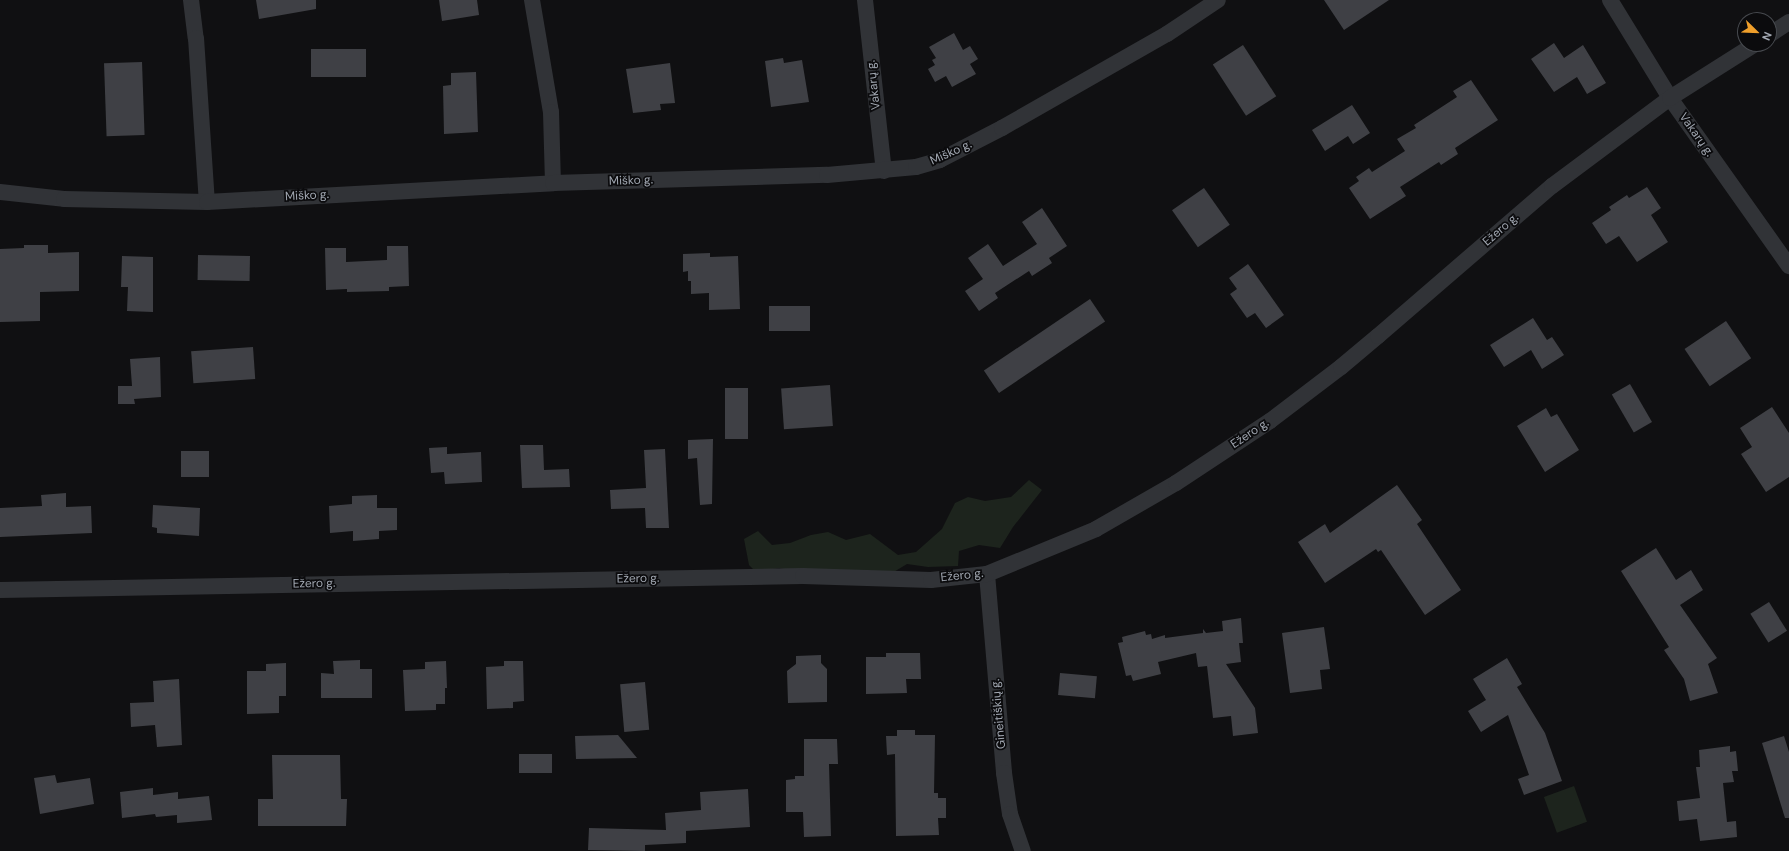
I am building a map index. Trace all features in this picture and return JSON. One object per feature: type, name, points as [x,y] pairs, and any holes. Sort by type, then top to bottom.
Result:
[{"type":"street","points":[[191,0],[196,38],[207,202]]},
{"type":"street","points":[[532,0],[551,112],[553,183]]},
{"type":"street","name":"Vakarų g.","points":[[865,0],[884,171]]},
{"type":"street","name":"Miško g.","points":[[0,192],[64,199],[207,202],[553,183],[827,175],[916,167],[940,160],[964,148],[1167,34],[1218,0]]},
{"type":"street","name":"Vakarų g.","points":[[1610,0],[1670,98],[1789,266]]},
{"type":"street","points":[[1777,30],[1789,22]]},
{"type":"street","name":"Ežero g.","points":[[0,590],[803,576],[931,580],[987,574],[1096,529],[1176,483],[1270,421],[1368,345],[1552,186],[1670,98],[1742,52]]},
{"type":"street","name":"Gineitiškių g.","points":[[987,574],[1004,772],[1010,814],[1023,851]]},
{"type":"shaded area","points":[[1029,480],[1042,490],[1013,527],[1000,548],[979,545],[959,551],[958,566],[928,567],[907,564],[892,573],[806,573],[779,568],[756,572],[749,565],[744,539],[758,531],[772,545],[790,543],[811,535],[828,532],[846,540],[870,534],[898,555],[916,552],[942,529],[955,503],[968,497],[985,501],[1011,497]]},
{"type":"shaded area","points":[[1574,786],[1587,822],[1557,833],[1544,797]]},
{"type":"building","points":[[256,0],[316,0],[316,9],[259,19]]},
{"type":"building","points":[[439,0],[477,0],[479,15],[442,21]]},
{"type":"building","points":[[1324,0],[1389,0],[1344,30]]},
{"type":"building","points":[[954,33],[963,50],[970,46],[978,59],[970,64],[976,74],[952,87],[946,76],[935,82],[928,69],[935,65],[932,60],[936,58],[929,47]]},
{"type":"building","points":[[1554,43],[1564,58],[1583,45],[1606,83],[1587,94],[1577,77],[1554,92],[1531,59]]},
{"type":"building","points":[[1243,45],[1276,96],[1246,116],[1213,65]]},
{"type":"building","points":[[311,49],[366,49],[366,77],[311,77]]},
{"type":"building","points":[[783,58],[784,63],[802,60],[809,102],[771,107],[765,61]]},
{"type":"building","points":[[142,62],[145,135],[107,136],[104,63]]},
{"type":"building","points":[[670,63],[675,103],[660,104],[661,110],[633,113],[626,69]]},
{"type":"building","points":[[476,72],[478,132],[444,134],[443,86],[451,85],[451,73]]},
{"type":"building","points":[[1471,80],[1498,120],[1455,148],[1458,154],[1441,165],[1439,162],[1400,187],[1406,196],[1370,219],[1349,188],[1359,181],[1356,177],[1369,168],[1372,172],[1405,151],[1397,139],[1416,128],[1414,125],[1457,97],[1453,91]]},
{"type":"building","points":[[1352,105],[1370,133],[1353,144],[1348,136],[1325,151],[1312,130]]},
{"type":"building","points":[[1647,187],[1661,208],[1651,215],[1668,242],[1637,262],[1619,236],[1606,244],[1592,223],[1611,210],[1609,207],[1627,195],[1629,198]]},
{"type":"building","points":[[1204,188],[1230,225],[1198,247],[1172,210]]},
{"type":"building","points":[[1042,208],[1067,246],[1049,258],[1052,263],[1032,276],[1029,271],[995,293],[998,298],[979,311],[965,291],[983,279],[968,258],[988,244],[1003,266],[1037,244],[1022,222]]},
{"type":"building","points":[[24,245],[48,245],[48,253],[79,252],[79,291],[40,292],[40,321],[0,322],[0,249],[24,248]]},
{"type":"building","points":[[387,246],[408,246],[409,286],[389,287],[389,291],[347,292],[347,289],[326,290],[325,248],[346,248],[346,262],[387,260]]},
{"type":"building","points":[[710,253],[710,257],[738,256],[740,309],[709,310],[709,293],[691,294],[691,281],[688,281],[688,271],[683,272],[683,254]]},
{"type":"building","points":[[198,255],[250,256],[250,281],[198,280]]},
{"type":"building","points":[[122,256],[153,257],[153,312],[127,311],[128,287],[121,287]]},
{"type":"building","points":[[1248,264],[1284,315],[1266,328],[1255,313],[1247,318],[1230,294],[1237,289],[1229,278]]},
{"type":"building","points":[[1090,299],[1105,321],[999,393],[984,371]]},
{"type":"building","points":[[769,306],[810,306],[810,331],[769,331]]},
{"type":"building","points":[[1533,318],[1547,340],[1552,337],[1564,355],[1542,369],[1531,350],[1504,367],[1490,345]]},
{"type":"building","points":[[1726,321],[1751,358],[1710,386],[1685,349]]},
{"type":"building","points":[[253,347],[255,379],[193,383],[191,351]]},
{"type":"building","points":[[160,357],[161,397],[134,399],[135,404],[118,404],[118,386],[132,386],[130,359]]},
{"type":"building","points":[[1630,384],[1652,422],[1634,433],[1612,394]]},
{"type":"building","points":[[830,385],[833,426],[784,429],[781,388]]},
{"type":"building","points":[[725,388],[748,388],[748,439],[725,439]]},
{"type":"building","points":[[1772,407],[1789,433],[1789,477],[1766,492],[1741,454],[1752,447],[1740,428]]},
{"type":"building","points":[[1546,408],[1551,417],[1557,414],[1579,450],[1545,472],[1517,426]]},
{"type":"building","points":[[713,439],[712,504],[700,505],[697,458],[688,459],[688,440]]},
{"type":"building","points":[[520,445],[543,445],[544,470],[569,469],[570,487],[522,488]]},
{"type":"building","points":[[447,447],[447,454],[481,452],[482,482],[445,484],[444,472],[431,473],[429,448]]},
{"type":"building","points":[[665,449],[669,528],[646,528],[645,508],[611,509],[610,490],[646,488],[644,450]]},
{"type":"building","points":[[181,451],[209,451],[209,477],[181,477]]},
{"type":"building","points":[[1397,485],[1422,520],[1417,524],[1461,590],[1425,615],[1381,550],[1378,552],[1376,549],[1325,583],[1298,542],[1325,524],[1330,533]]},
{"type":"building","points":[[66,493],[66,507],[91,506],[92,533],[0,537],[0,508],[42,506],[41,495]]},
{"type":"building","points":[[377,495],[377,508],[397,508],[397,530],[379,531],[379,539],[353,541],[353,531],[330,533],[329,506],[352,504],[352,496]]},
{"type":"building","points":[[153,505],[200,508],[199,536],[157,533],[157,528],[152,527]]},
{"type":"building","points":[[1656,548],[1676,580],[1691,570],[1703,590],[1680,605],[1717,658],[1708,664],[1718,693],[1690,701],[1684,679],[1664,650],[1669,647],[1621,571]]},
{"type":"building","points":[[1769,602],[1787,631],[1768,642],[1750,614]]},
{"type":"building","points":[[1241,618],[1243,643],[1239,643],[1241,662],[1226,664],[1255,708],[1258,733],[1233,736],[1231,716],[1213,718],[1207,666],[1198,667],[1196,653],[1158,662],[1161,674],[1133,681],[1131,675],[1126,676],[1118,643],[1123,642],[1122,637],[1145,631],[1146,635],[1151,634],[1152,639],[1165,635],[1165,638],[1203,633],[1203,629],[1206,633],[1223,631],[1222,621]]},
{"type":"building","points":[[1324,627],[1330,669],[1320,670],[1322,689],[1290,693],[1282,633]]},
{"type":"building","points":[[886,653],[920,653],[921,679],[906,679],[907,693],[866,694],[866,657],[886,657]]},
{"type":"building","points":[[821,655],[821,663],[827,669],[827,702],[788,703],[787,671],[796,664],[796,656]]},
{"type":"building","points":[[1507,658],[1522,684],[1517,687],[1545,733],[1562,781],[1524,795],[1518,779],[1529,775],[1508,715],[1481,732],[1468,711],[1486,700],[1473,679]]},
{"type":"building","points":[[360,660],[360,669],[372,669],[372,698],[321,698],[321,673],[334,674],[333,661]]},
{"type":"building","points":[[446,661],[447,688],[445,688],[445,704],[436,704],[436,710],[405,711],[403,670],[425,669],[425,662]]},
{"type":"building","points":[[504,661],[523,661],[524,701],[513,702],[513,708],[487,709],[486,667],[504,666]]},
{"type":"building","points":[[286,663],[286,696],[279,696],[279,713],[247,714],[247,671],[266,671],[266,664]]},
{"type":"building","points":[[1060,673],[1097,676],[1095,698],[1058,695]]},
{"type":"building","points":[[179,679],[182,745],[157,747],[155,725],[131,727],[130,703],[154,702],[153,681]]},
{"type":"building","points":[[645,682],[649,730],[624,732],[620,684]]},
{"type":"building","points":[[897,730],[915,730],[915,735],[935,735],[934,793],[938,793],[938,798],[946,798],[946,818],[938,818],[939,835],[896,836],[895,754],[887,755],[886,736],[897,736]]},
{"type":"building","points":[[618,735],[637,758],[576,759],[575,736]]},
{"type":"building","points":[[1784,736],[1789,752],[1789,818],[1785,818],[1762,743]]},
{"type":"building","points":[[804,739],[837,739],[838,764],[829,764],[831,836],[804,837],[803,812],[786,812],[786,780],[795,779],[795,776],[804,776]]},
{"type":"building","points":[[1730,746],[1730,752],[1736,751],[1738,771],[1732,771],[1734,782],[1723,783],[1727,822],[1736,821],[1737,837],[1700,841],[1697,819],[1679,821],[1677,801],[1700,798],[1696,767],[1700,767],[1699,750]]},
{"type":"building","points":[[519,754],[552,754],[552,773],[519,773]]},
{"type":"building","points":[[272,755],[340,755],[341,799],[347,799],[346,826],[258,826],[258,799],[273,799]]},
{"type":"building","points":[[55,775],[57,783],[90,778],[94,804],[40,814],[34,778]]},
{"type":"building","points":[[153,788],[153,795],[178,792],[178,799],[209,796],[212,820],[177,823],[177,815],[156,817],[155,814],[122,818],[120,792]]},
{"type":"building","points":[[748,789],[750,827],[685,831],[686,843],[645,845],[645,851],[588,850],[589,828],[666,830],[665,813],[701,810],[700,792]]}]
